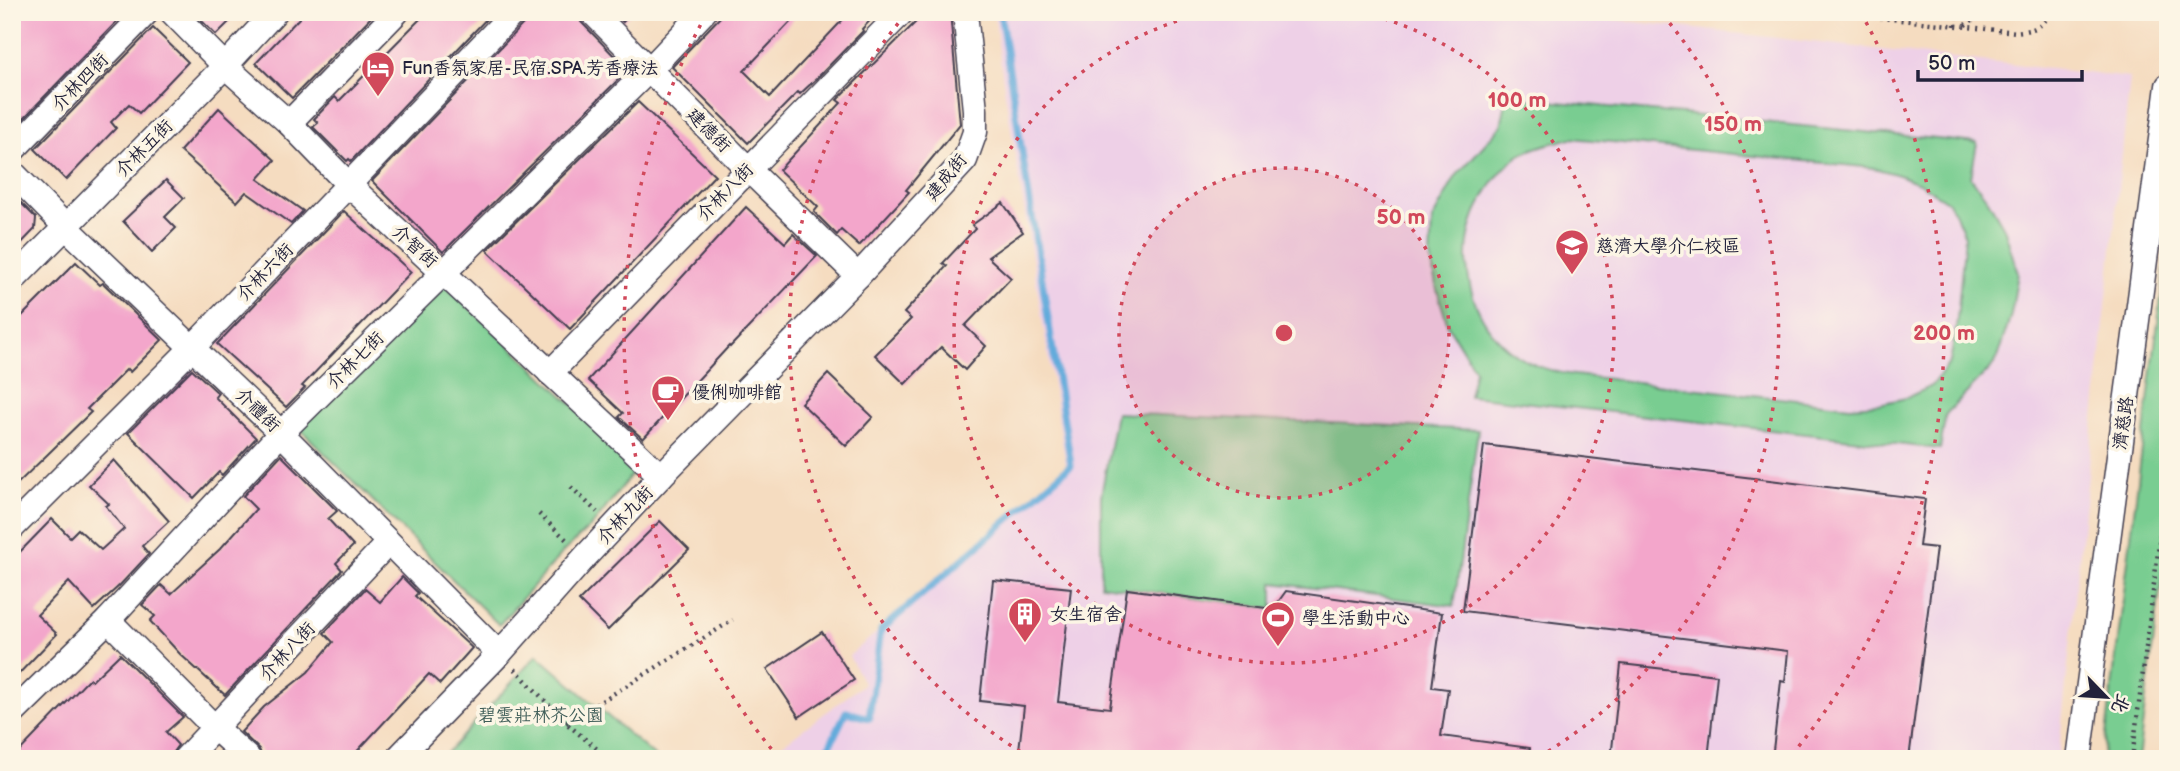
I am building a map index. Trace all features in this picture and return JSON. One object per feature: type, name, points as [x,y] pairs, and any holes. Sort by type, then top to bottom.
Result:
[{"type":"street","name":"介林四街","points":[[12,151],[147,12]]},
{"type":"street","name":"介智街","points":[[172,12],[225,66],[289,123],[348,184],[661,476]]},
{"type":"street","name":"介林五街","points":[[12,281],[275,12]]},
{"type":"street","points":[[289,123],[397,12]]},
{"type":"street","name":"介林六街","points":[[12,527],[193,347],[514,12]]},
{"type":"street","name":"建德街","points":[[592,12],[858,276]]},
{"type":"street","name":"介林七街","points":[[12,714],[108,620],[281,433],[649,70],[704,12]]},
{"type":"street","name":"介林八街","points":[[550,373],[902,12]]},
{"type":"street","name":"建成街","points":[[858,276],[965,160],[975,132],[975,110],[965,12]]},
{"type":"street","name":"濟慈路","points":[[2079,759],[2168,86]]},
{"type":"street","name":"介禮街","points":[[12,172],[281,433],[499,654]]},
{"type":"street","name":"介林九街","points":[[397,759],[499,654],[661,476],[858,276]]},
{"type":"street","name":"介林八街","points":[[185,759],[388,543]]},
{"type":"street","points":[[108,620],[249,759]]},
{"type":"path","points":[[1824,12],[2016,32],[2034,29],[2043,24],[2049,12]]},
{"type":"path","points":[[1955,26],[1956,12]]},
{"type":"path","points":[[1964,26],[1985,12]]},
{"type":"path","points":[[2132,759],[2168,472]]},
{"type":"path","points":[[571,487],[614,527]]},
{"type":"path","points":[[539,514],[585,557]]},
{"type":"path","points":[[566,723],[733,620]]},
{"type":"path","points":[[499,654],[566,723],[609,759]]},
{"type":"shaded area","name":"慈濟大學介仁校區","points":[[994,12],[1547,12],[2130,78],[2058,759],[763,759],[864,684],[849,656],[1067,471]]},
{"type":"green space","points":[[1507,97],[1977,143],[1971,178],[2004,228],[2018,273],[2011,315],[1995,364],[1946,414],[1940,449],[1469,396],[1475,370],[1448,326],[1437,290],[1430,257],[1432,220],[1456,176],[1501,126]],"holes":[[[1571,138],[1874,168],[1919,183],[1947,201],[1954,210],[1965,236],[1950,362],[1932,386],[1906,398],[1879,404],[1850,406],[1552,371],[1524,360],[1501,343],[1477,308],[1470,288],[1468,245],[1480,204],[1492,183],[1508,165],[1520,155],[1545,145]]]},
{"type":"green space","points":[[2168,242],[2168,530],[2138,759],[2103,759]]},
{"type":"green space","points":[[444,284],[638,466],[595,522],[564,551],[499,625],[300,429]]},
{"type":"green space","points":[[1116,413],[1478,430],[1454,606],[1273,583],[1273,609],[1101,585],[1101,496]]},
{"type":"green space","name":"碧雲莊林芥公園","points":[[537,655],[645,748],[658,759],[441,759]]},
{"type":"building","points":[[12,12],[126,12],[20,122],[12,115]]},
{"type":"building","points":[[193,12],[239,12],[216,35]]},
{"type":"building","points":[[305,12],[376,12],[292,98],[256,63]]},
{"type":"building","points":[[427,12],[493,12],[351,161],[347,161],[313,127],[318,123],[314,119],[335,97],[339,101]]},
{"type":"building","points":[[528,12],[578,12],[581,22],[628,70],[443,252],[372,181],[525,22]]},
{"type":"building","points":[[613,12],[632,12],[623,22]]},
{"type":"building","points":[[725,12],[800,12],[744,71],[770,97],[850,12],[878,12],[816,79],[800,94],[798,92],[748,143],[672,67]]},
{"type":"building","points":[[926,12],[950,12],[960,124],[906,190],[909,192],[859,246],[841,230],[837,235],[814,212],[818,207],[779,170],[841,103],[837,100]]},
{"type":"building","points":[[153,28],[188,62],[139,113],[129,104],[111,122],[116,128],[66,180],[35,149]]},
{"type":"building","points":[[638,102],[715,175],[570,329],[487,250]]},
{"type":"building","points":[[219,108],[275,160],[258,179],[303,211],[291,224],[246,192],[237,202],[180,151]]},
{"type":"building","points":[[166,180],[184,198],[165,217],[176,228],[152,252],[123,221]]},
{"type":"building","points":[[12,194],[36,218],[35,229],[12,253]]},
{"type":"building","points":[[1003,203],[1023,232],[988,257],[1011,278],[965,326],[986,346],[965,370],[941,347],[905,384],[875,355],[911,319],[904,313],[947,266],[943,263],[975,229],[972,225]]},
{"type":"building","points":[[746,207],[785,243],[793,234],[817,256],[643,439],[619,417],[623,413],[588,380]]},
{"type":"building","points":[[344,211],[411,272],[302,386],[305,388],[286,407],[217,344]]},
{"type":"building","points":[[76,262],[100,285],[103,283],[162,340],[130,372],[127,369],[87,409],[91,412],[12,489],[12,326]]},
{"type":"building","points":[[192,369],[218,393],[215,397],[256,438],[222,475],[219,472],[194,498],[128,433]]},
{"type":"building","points":[[828,374],[873,417],[846,446],[801,403]]},
{"type":"building","points":[[1484,445],[1925,499],[1919,546],[1936,548],[1909,759],[1772,759],[1781,681],[1785,682],[1788,651],[1463,611]]},
{"type":"building","points":[[281,455],[337,511],[328,519],[353,546],[336,563],[342,570],[225,695],[180,654],[150,621],[155,616],[142,605],[161,585],[171,594],[220,549],[256,509],[243,496]]},
{"type":"building","points":[[114,460],[169,521],[142,546],[149,554],[94,609],[69,582],[37,615],[57,634],[12,681],[12,560],[52,519],[70,537],[78,529],[101,550],[124,529],[106,506],[109,504],[89,485]]},
{"type":"building","points":[[660,521],[689,550],[608,630],[579,601]]},
{"type":"building","points":[[402,577],[418,593],[415,596],[472,648],[440,684],[429,674],[350,759],[263,759],[259,749],[241,732],[264,707],[308,672],[333,642],[324,633],[365,589],[380,602]]},
{"type":"building","name":"學生活動中心","points":[[993,580],[1071,588],[1058,702],[1110,708],[1127,589],[1273,609],[1286,591],[1442,613],[1432,687],[1448,689],[1441,736],[1530,748],[1529,759],[1018,759],[1024,706],[980,701]]},
{"type":"building","points":[[822,632],[854,680],[799,717],[767,669]]},
{"type":"building","points":[[120,654],[183,717],[166,732],[178,745],[168,759],[12,759],[89,679],[92,681]]},
{"type":"building","points":[[1621,664],[1717,675],[1708,759],[1611,759]]},
{"type":"waterway","points":[[819,759],[827,751],[846,712],[869,718],[881,630],[1071,465],[1000,12]]},
{"type":"place","name":"Fun香氛家居-民宿.SPA.芳香療法","points":[[378,98]]},
{"type":"place","name":"慈濟大學介仁校區","points":[[1572,276]]},
{"type":"place","name":"優俐咖啡館","points":[[668,422]]},
{"type":"place","name":"女生宿舍","points":[[1025,644]]},
{"type":"place","name":"學生活動中心","points":[[1278,648]]}]
